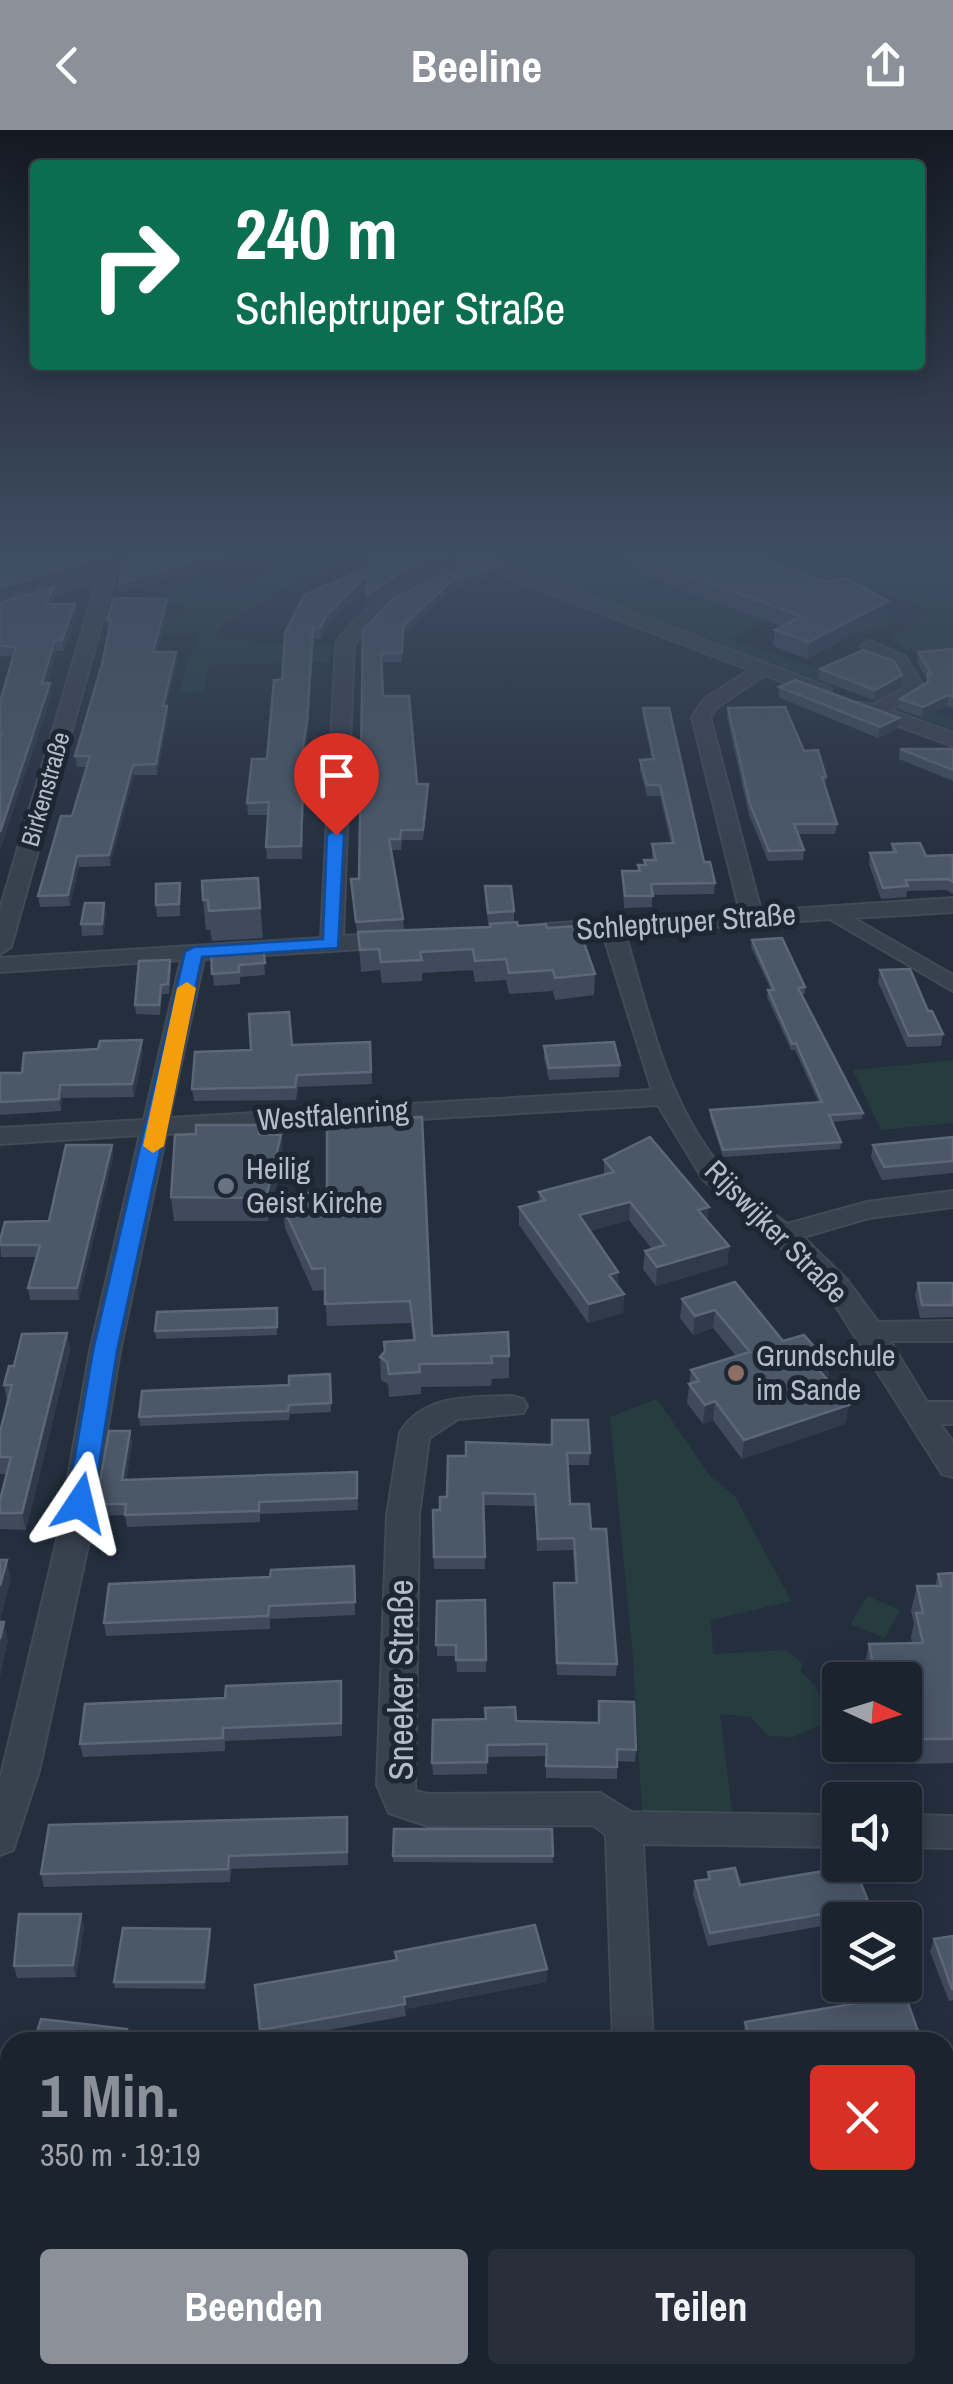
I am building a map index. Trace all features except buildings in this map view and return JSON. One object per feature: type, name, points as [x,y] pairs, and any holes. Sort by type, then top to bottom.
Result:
[{"type":"street","name":"Birkenstraße","points":[[0,947],[83,659]]},
{"type":"street","points":[[332,944],[344,659]]},
{"type":"street","points":[[737,659],[837,697]]},
{"type":"street","points":[[897,659],[916,689],[864,707],[953,740]]},
{"type":"street","points":[[752,917],[701,717],[710,703],[763,669]]},
{"type":"street","name":"Schleptruper Straße","points":[[519,932],[953,905]]},
{"type":"street","points":[[836,912],[841,920],[953,984]]},
{"type":"street","name":"Rijswijker Straße","points":[[612,926],[667,1097],[692,1146],[714,1176],[833,1281],[872,1332],[953,1466]]},
{"type":"street","points":[[0,965],[425,938]]},
{"type":"street","points":[[0,1839],[20,1771],[74,1536],[105,1351],[194,952]]},
{"type":"street","name":"Westfalenring","points":[[0,1136],[667,1097]]},
{"type":"street","points":[[784,1234],[867,1210],[953,1199]]},
{"type":"street","points":[[872,1332],[953,1331]]},
{"type":"street","name":"Sneeker Straße","points":[[512,1406],[451,1409],[415,1433],[404,1514],[395,1785],[402,1802],[428,1810],[600,1809],[624,1828]]},
{"type":"street","points":[[918,1413],[953,1413]]},
{"type":"street","points":[[633,2032],[624,1828],[822,1830]]},
{"type":"street","points":[[922,1831],[953,1832]]},
{"type":"green space","points":[[189,659],[330,659],[208,665],[204,692],[178,693]]},
{"type":"green space","points":[[762,659],[788,659],[953,718],[953,730]]},
{"type":"green space","points":[[953,1060],[953,1123],[881,1130],[853,1070]]},
{"type":"green space","points":[[657,1399],[710,1476],[735,1496],[791,1601],[711,1620],[713,1654],[786,1650],[803,1664],[800,1672],[817,1689],[822,1709],[821,1725],[793,1737],[768,1736],[751,1717],[720,1714],[732,1811],[642,1812],[633,1658],[610,1417]]},
{"type":"green space","points":[[867,1596],[900,1610],[885,1638],[851,1624]]},
{"type":"slow traffic","points":[[153,1146],[187,988]]},
{"type":"place","name":"Heilig Geist Kirche","points":[[226,1186]]},
{"type":"place","name":"Grundschule im Sande","points":[[736,1373]]},
{"type":"route","points":[[80,1503],[105,1351],[194,952],[332,944],[336,835]]}]
